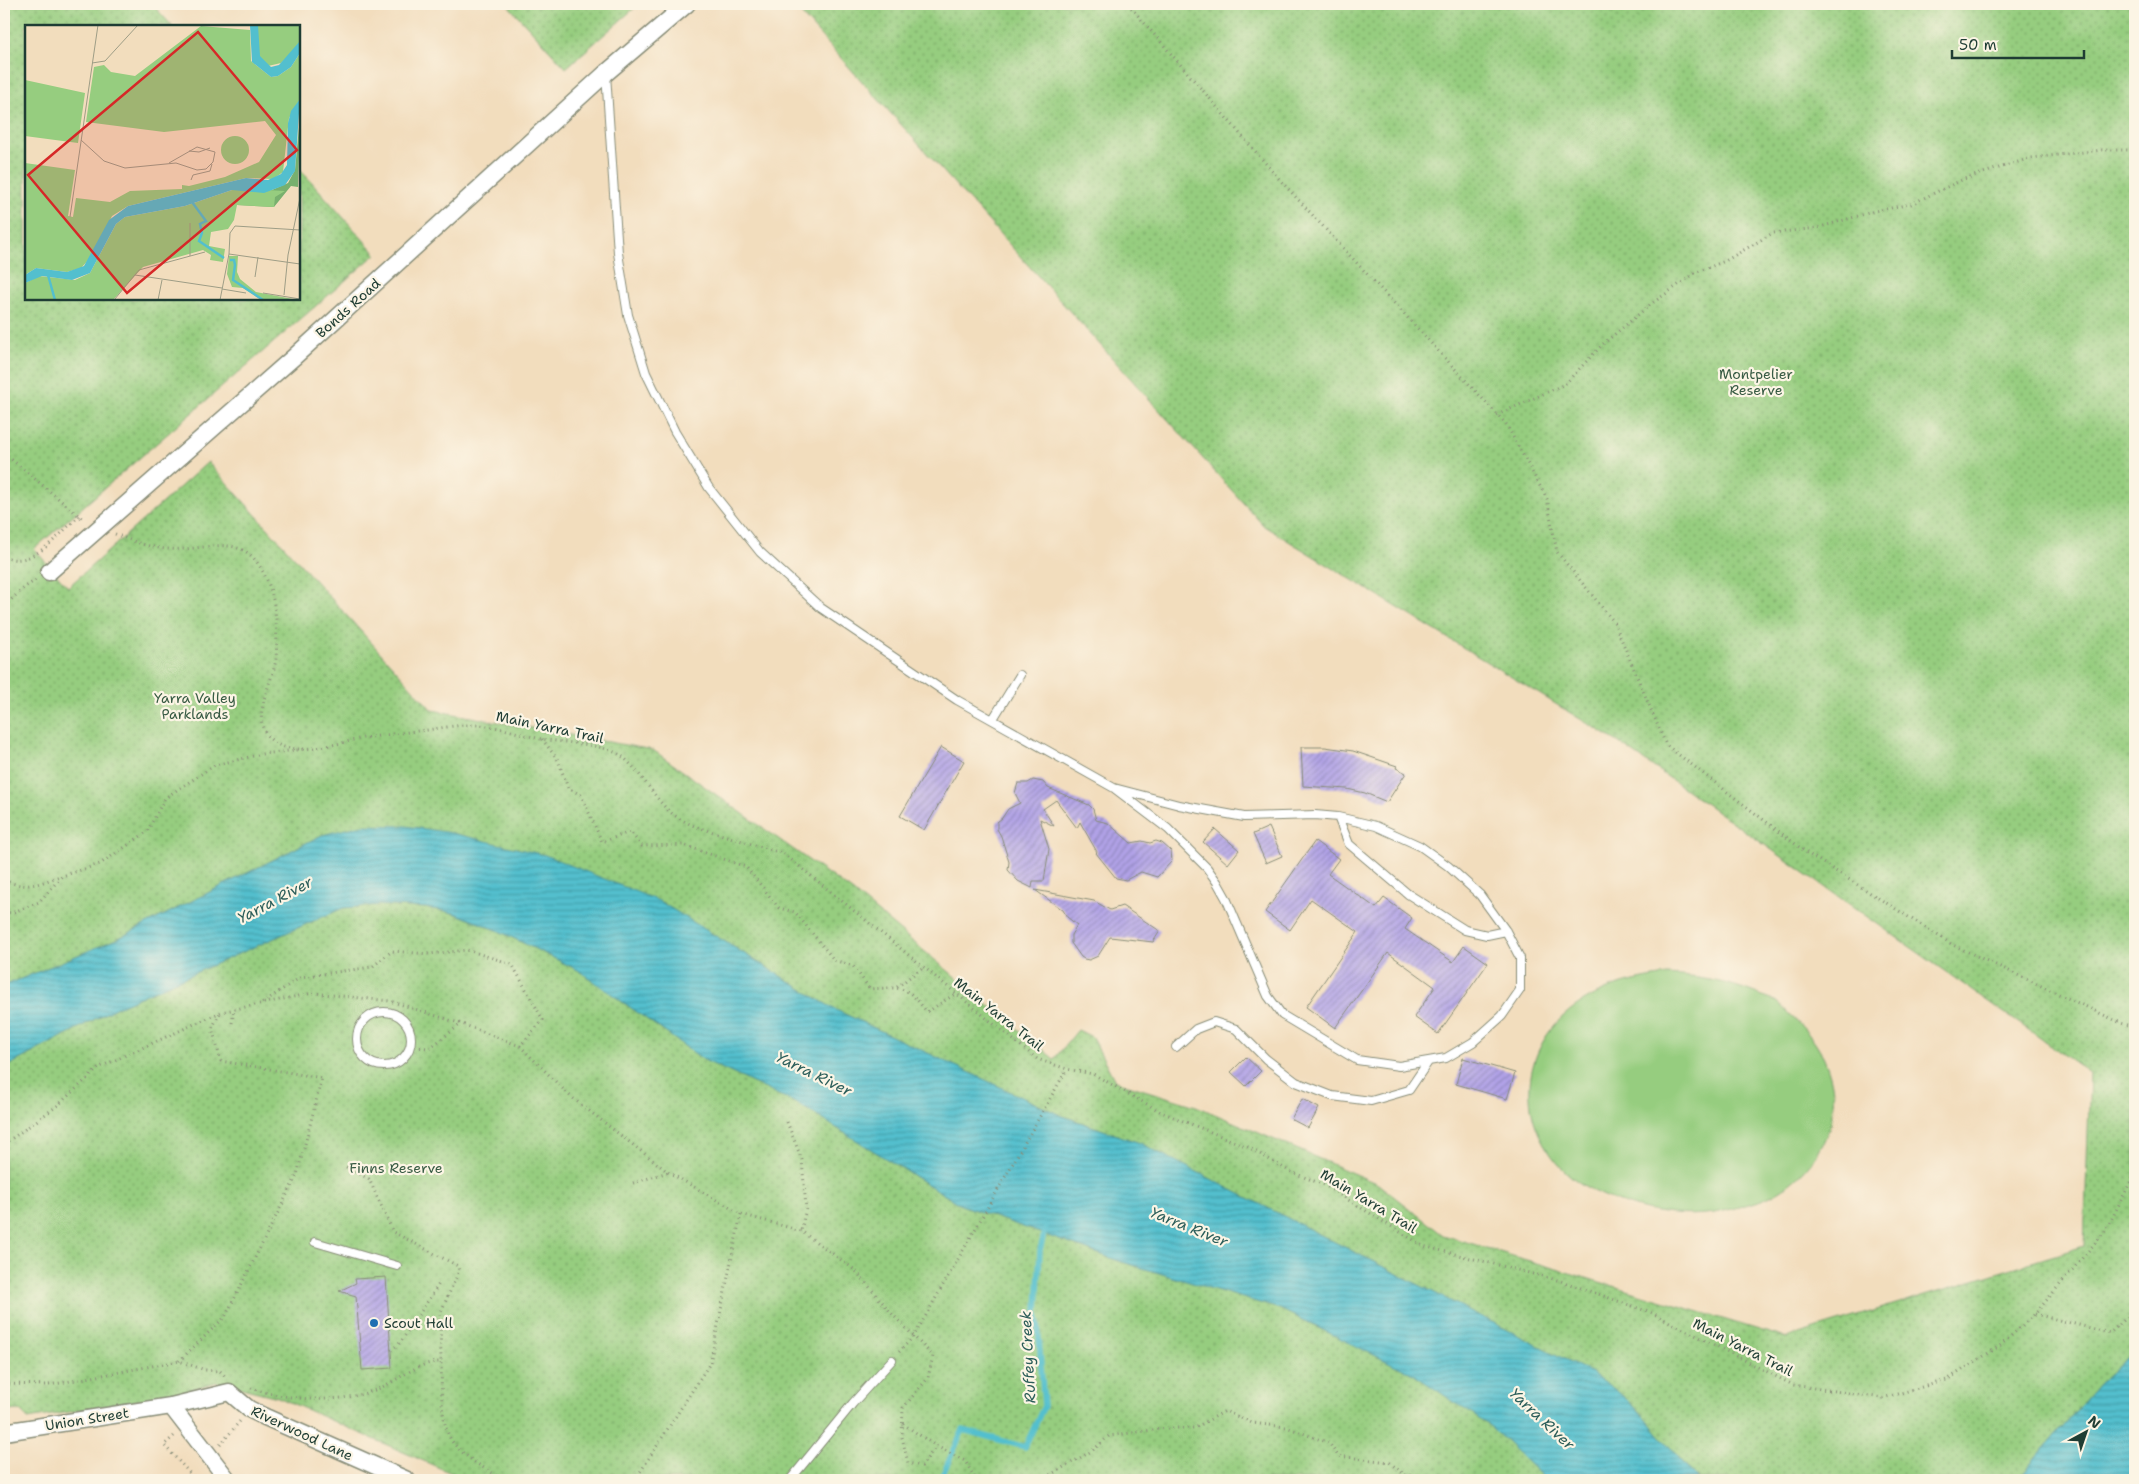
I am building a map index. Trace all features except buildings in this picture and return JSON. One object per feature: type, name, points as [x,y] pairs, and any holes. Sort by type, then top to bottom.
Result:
[{"type":"street","name":"Bonds Road","points":[[49,572],[294,357],[606,73],[687,4]]},
{"type":"street","name":"Riverwood Lane","points":[[170,1406],[200,1401],[229,1392],[249,1409],[406,1480]]},
{"type":"street","points":[[170,1406],[228,1480]]},
{"type":"street","name":"Union Street","points":[[4,1432],[170,1406]]},
{"type":"lane","points":[[606,73],[618,253],[628,315],[646,374],[675,432],[709,488],[760,552],[821,608],[957,700],[1114,788],[1168,829],[1207,868],[1226,898],[1268,996],[1282,1015],[1357,1060],[1400,1066],[1446,1058],[1473,1042],[1502,1016],[1520,990],[1520,958],[1506,931],[1480,895],[1435,856],[1376,826],[1338,817],[1314,815],[1244,817],[1180,805],[1114,788]]},
{"type":"lane","points":[[993,719],[1020,675]]},
{"type":"lane","points":[[1338,817],[1349,844],[1377,870],[1422,903],[1466,930],[1487,935],[1506,931]]},
{"type":"lane","points":[[378,1013],[392,1013],[408,1026],[410,1047],[403,1059],[397,1063],[390,1066],[376,1066],[364,1058],[360,1052],[357,1039],[358,1032],[365,1020],[371,1016],[378,1013]]},
{"type":"lane","points":[[1176,1047],[1196,1029],[1214,1022],[1236,1029],[1266,1059],[1296,1082],[1332,1096],[1371,1101],[1408,1090],[1428,1062]]},
{"type":"lane","points":[[315,1242],[397,1266]]},
{"type":"lane","points":[[790,1480],[853,1403],[892,1360]]},
{"type":"path","points":[[1128,4],[1280,180],[1506,424],[1547,499],[1557,552],[1614,622],[1666,745],[1808,853],[1953,945],[2121,1023],[2135,1027]]},
{"type":"path","points":[[1497,415],[1565,384],[1603,344],[1651,304],[1697,272],[1725,261],[1773,233],[1817,228],[1875,211],[1911,204],[1964,179],[2031,158],[2102,150],[2135,150]]},
{"type":"path","points":[[4,453],[79,516],[94,531]]},
{"type":"path","points":[[4,556],[12,560],[33,557],[79,516]]},
{"type":"path","name":"Main Yarra Trail","points":[[94,531],[108,532],[148,546],[166,549],[183,550],[228,546],[243,548],[254,558],[263,571],[270,592],[277,628],[275,662],[261,718],[264,730],[274,742],[288,747],[318,748],[362,738],[460,726],[487,726],[542,739],[606,750],[621,756],[665,807],[681,820],[694,826],[784,854],[922,968],[1037,1059],[1067,1069],[1094,1074],[1161,1112],[1248,1147],[1289,1171],[1324,1185],[1423,1246],[1446,1254],[1502,1265],[1562,1281],[1652,1313],[1793,1385],[1884,1398],[1947,1380],[2001,1345],[2035,1314],[2106,1230],[2135,1173]]},
{"type":"path","points":[[4,606],[24,587],[49,572]]},
{"type":"path","points":[[542,739],[558,760],[568,788],[580,795],[602,842],[630,832],[642,846],[684,845],[746,867],[779,908],[795,912],[834,960],[853,966],[870,989],[897,988],[912,993],[927,1012],[955,994]]},
{"type":"path","points":[[4,880],[18,886],[33,885],[100,864],[147,832],[165,798],[215,765],[262,754],[318,748]]},
{"type":"path","points":[[4,912],[11,913],[39,902],[62,876]]},
{"type":"path","points":[[260,1004],[301,977],[372,967],[392,952],[430,954],[467,950],[512,964],[517,972],[543,1020],[520,1046]]},
{"type":"path","points":[[897,988],[922,968]]},
{"type":"path","points":[[4,1144],[57,1106],[100,1067],[221,1012],[313,993],[390,1001],[462,1024],[520,1046],[570,1096],[668,1172],[741,1214],[801,1231],[855,1270],[932,1356],[928,1378],[903,1408],[902,1437],[908,1463],[922,1466],[936,1446]]},
{"type":"path","points":[[232,1023],[235,1009]]},
{"type":"path","points":[[4,1384],[49,1385],[179,1362],[225,1317],[297,1176],[322,1078],[221,1061],[212,1028],[221,1012]]},
{"type":"path","points":[[410,1047],[430,1048],[462,1024]]},
{"type":"path","points":[[892,1360],[914,1336],[1067,1069]]},
{"type":"path","points":[[787,1122],[802,1160],[806,1208],[801,1231]]},
{"type":"path","points":[[346,1167],[369,1179],[393,1232],[458,1266],[459,1271],[440,1314],[444,1419],[449,1436],[462,1451],[504,1480]]},
{"type":"path","points":[[633,1183],[668,1172]]},
{"type":"path","points":[[635,1480],[710,1363],[741,1214]]},
{"type":"path","points":[[391,1350],[400,1343],[438,1284]]},
{"type":"path","points":[[2035,1314],[2110,1333],[2135,1310]]},
{"type":"path","points":[[275,1394],[313,1398],[339,1398],[366,1394],[426,1364],[441,1362]]},
{"type":"path","points":[[207,1454],[230,1435],[261,1391]]},
{"type":"path","points":[[1041,1480],[1092,1451],[1109,1436],[1167,1428],[1195,1428],[1225,1411],[1252,1423],[1286,1427],[1329,1443],[1338,1456],[1389,1462],[1405,1475],[1429,1477],[1436,1480]]},
{"type":"path","points":[[902,1424],[936,1446],[966,1461],[976,1480]]},
{"type":"path","points":[[186,1426],[164,1445],[196,1480]]},
{"type":"green space","name":"Montpelier Reserve","points":[[4,4],[152,4],[171,25],[25,25],[25,300],[300,300],[300,169],[376,254],[34,549],[68,587],[208,462],[432,710],[653,750],[852,891],[1054,1059],[1078,1030],[1092,1037],[1115,1081],[1196,1106],[1378,1184],[1443,1235],[1786,1338],[2084,1246],[2090,1073],[1618,742],[1264,526],[792,4],[2135,4],[2135,1351],[2100,1383],[2017,1480],[1698,1480],[1639,1411],[1617,1391],[1590,1372],[1140,1143],[1060,1115],[834,1009],[659,901],[322,835],[119,938],[4,986]]},
{"type":"green space","points":[[507,4],[639,4],[566,68]]},
{"type":"green space","name":"Finns Reserve","points":[[379,905],[427,908],[454,913],[497,930],[578,970],[704,1060],[798,1104],[961,1205],[1119,1261],[1280,1309],[1414,1374],[1491,1427],[1546,1480],[467,1480],[278,1397],[217,1382],[170,1395],[28,1419],[19,1410],[4,1411],[4,1068],[117,1007],[343,908]]},
{"type":"green space","points":[[1667,975],[1701,978],[1744,989],[1773,1000],[1804,1029],[1824,1059],[1830,1076],[1833,1097],[1832,1118],[1825,1138],[1815,1156],[1802,1173],[1768,1197],[1728,1210],[1704,1214],[1670,1214],[1637,1207],[1602,1195],[1572,1177],[1548,1151],[1536,1127],[1530,1103],[1531,1079],[1537,1055],[1548,1033],[1566,1014],[1598,993],[1627,983]]},
{"type":"water","name":"Yarra River","points":[[362,825],[406,826],[452,833],[545,855],[659,901],[834,1009],[1060,1115],[1140,1143],[1590,1372],[1617,1391],[1639,1411],[1698,1480],[1546,1480],[1491,1427],[1413,1374],[1280,1309],[1119,1261],[961,1205],[798,1104],[704,1060],[578,970],[497,930],[454,913],[427,908],[379,905],[343,908],[117,1007],[4,1068],[4,986],[119,938],[322,835]]},
{"type":"water","points":[[2135,1351],[2135,1478],[2133,1480],[2017,1480],[2100,1383]]},
{"type":"waterway","name":"Ruffey Creek","points":[[940,1480],[963,1430],[1025,1447],[1044,1406],[1037,1311],[1040,1250],[1046,1226]]},
{"type":"place","name":"Scout Hall","points":[[374,1323]]},
{"type":"park label","name":"Yarra Valley Parklands","points":[[195,706]]}]
